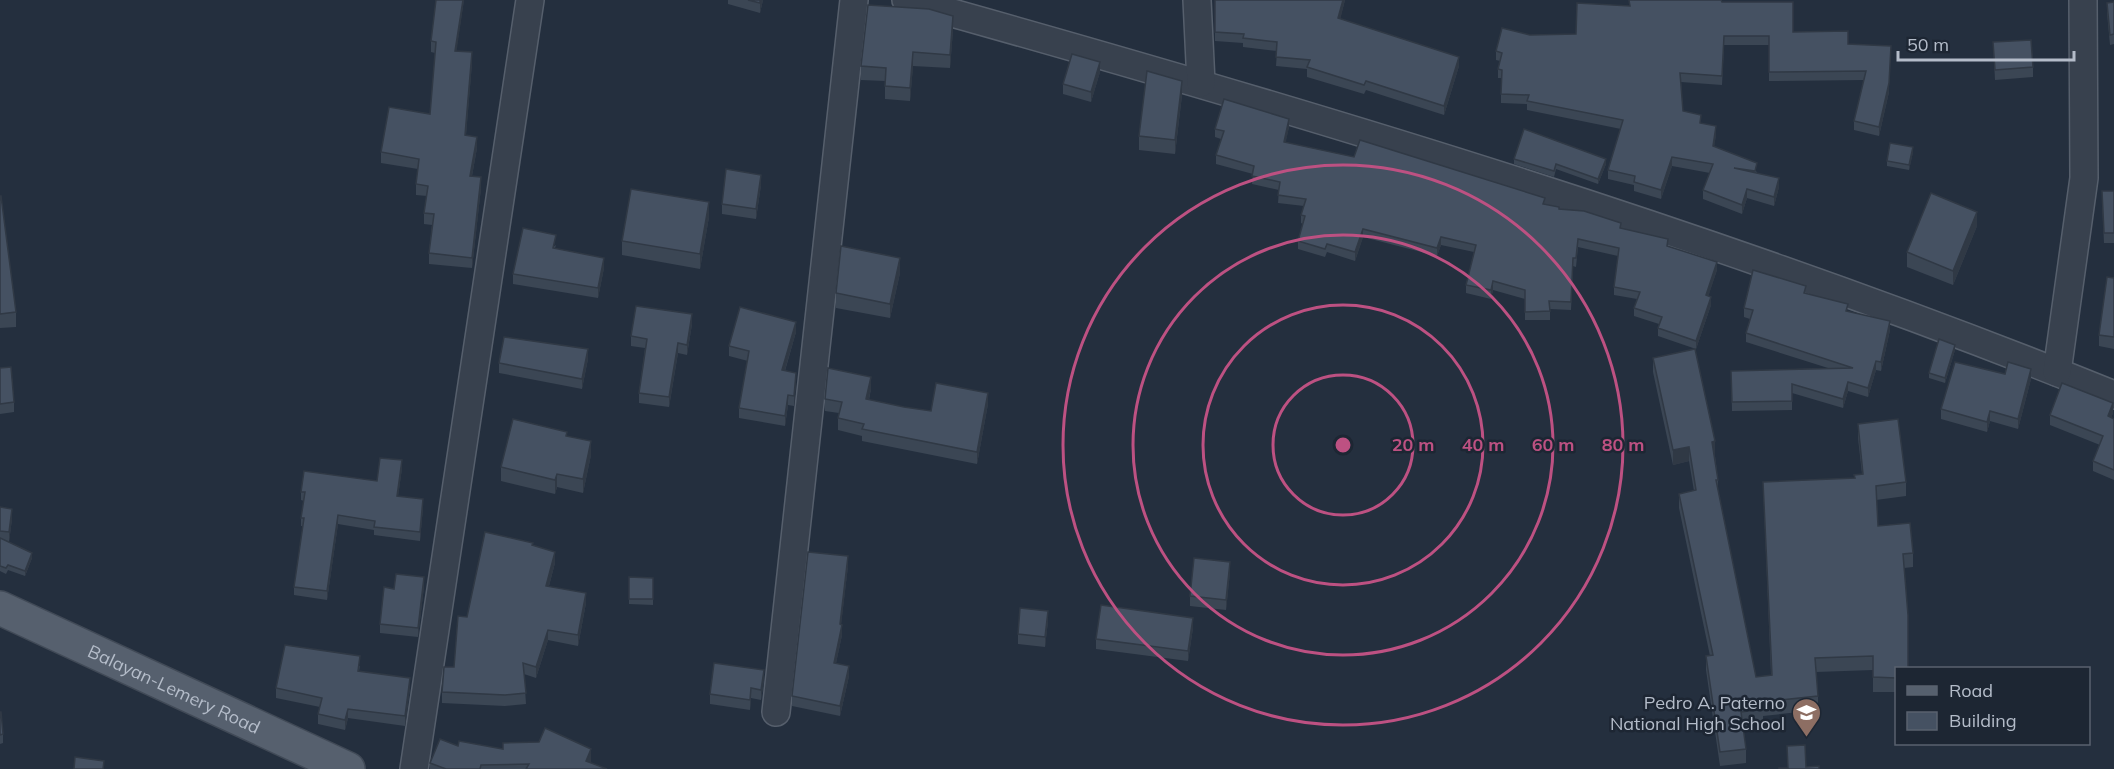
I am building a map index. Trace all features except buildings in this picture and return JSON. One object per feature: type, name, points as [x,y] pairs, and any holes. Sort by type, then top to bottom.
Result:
[{"type":"main road","name":"Balayan-Lemery Road","points":[[0,608],[348,769]]},
{"type":"street","points":[[414,769],[530,0]]},
{"type":"street","points":[[776,712],[854,0]]},
{"type":"street","points":[[906,0],[1201,83],[1613,210],[2057,372],[2114,395]]},
{"type":"street","points":[[1197,0],[1201,83]]},
{"type":"street","points":[[2057,372],[2084,178],[2083,0]]},
{"type":"place","name":"Pedro A. Paterno National High School","points":[[1806,738]]}]
